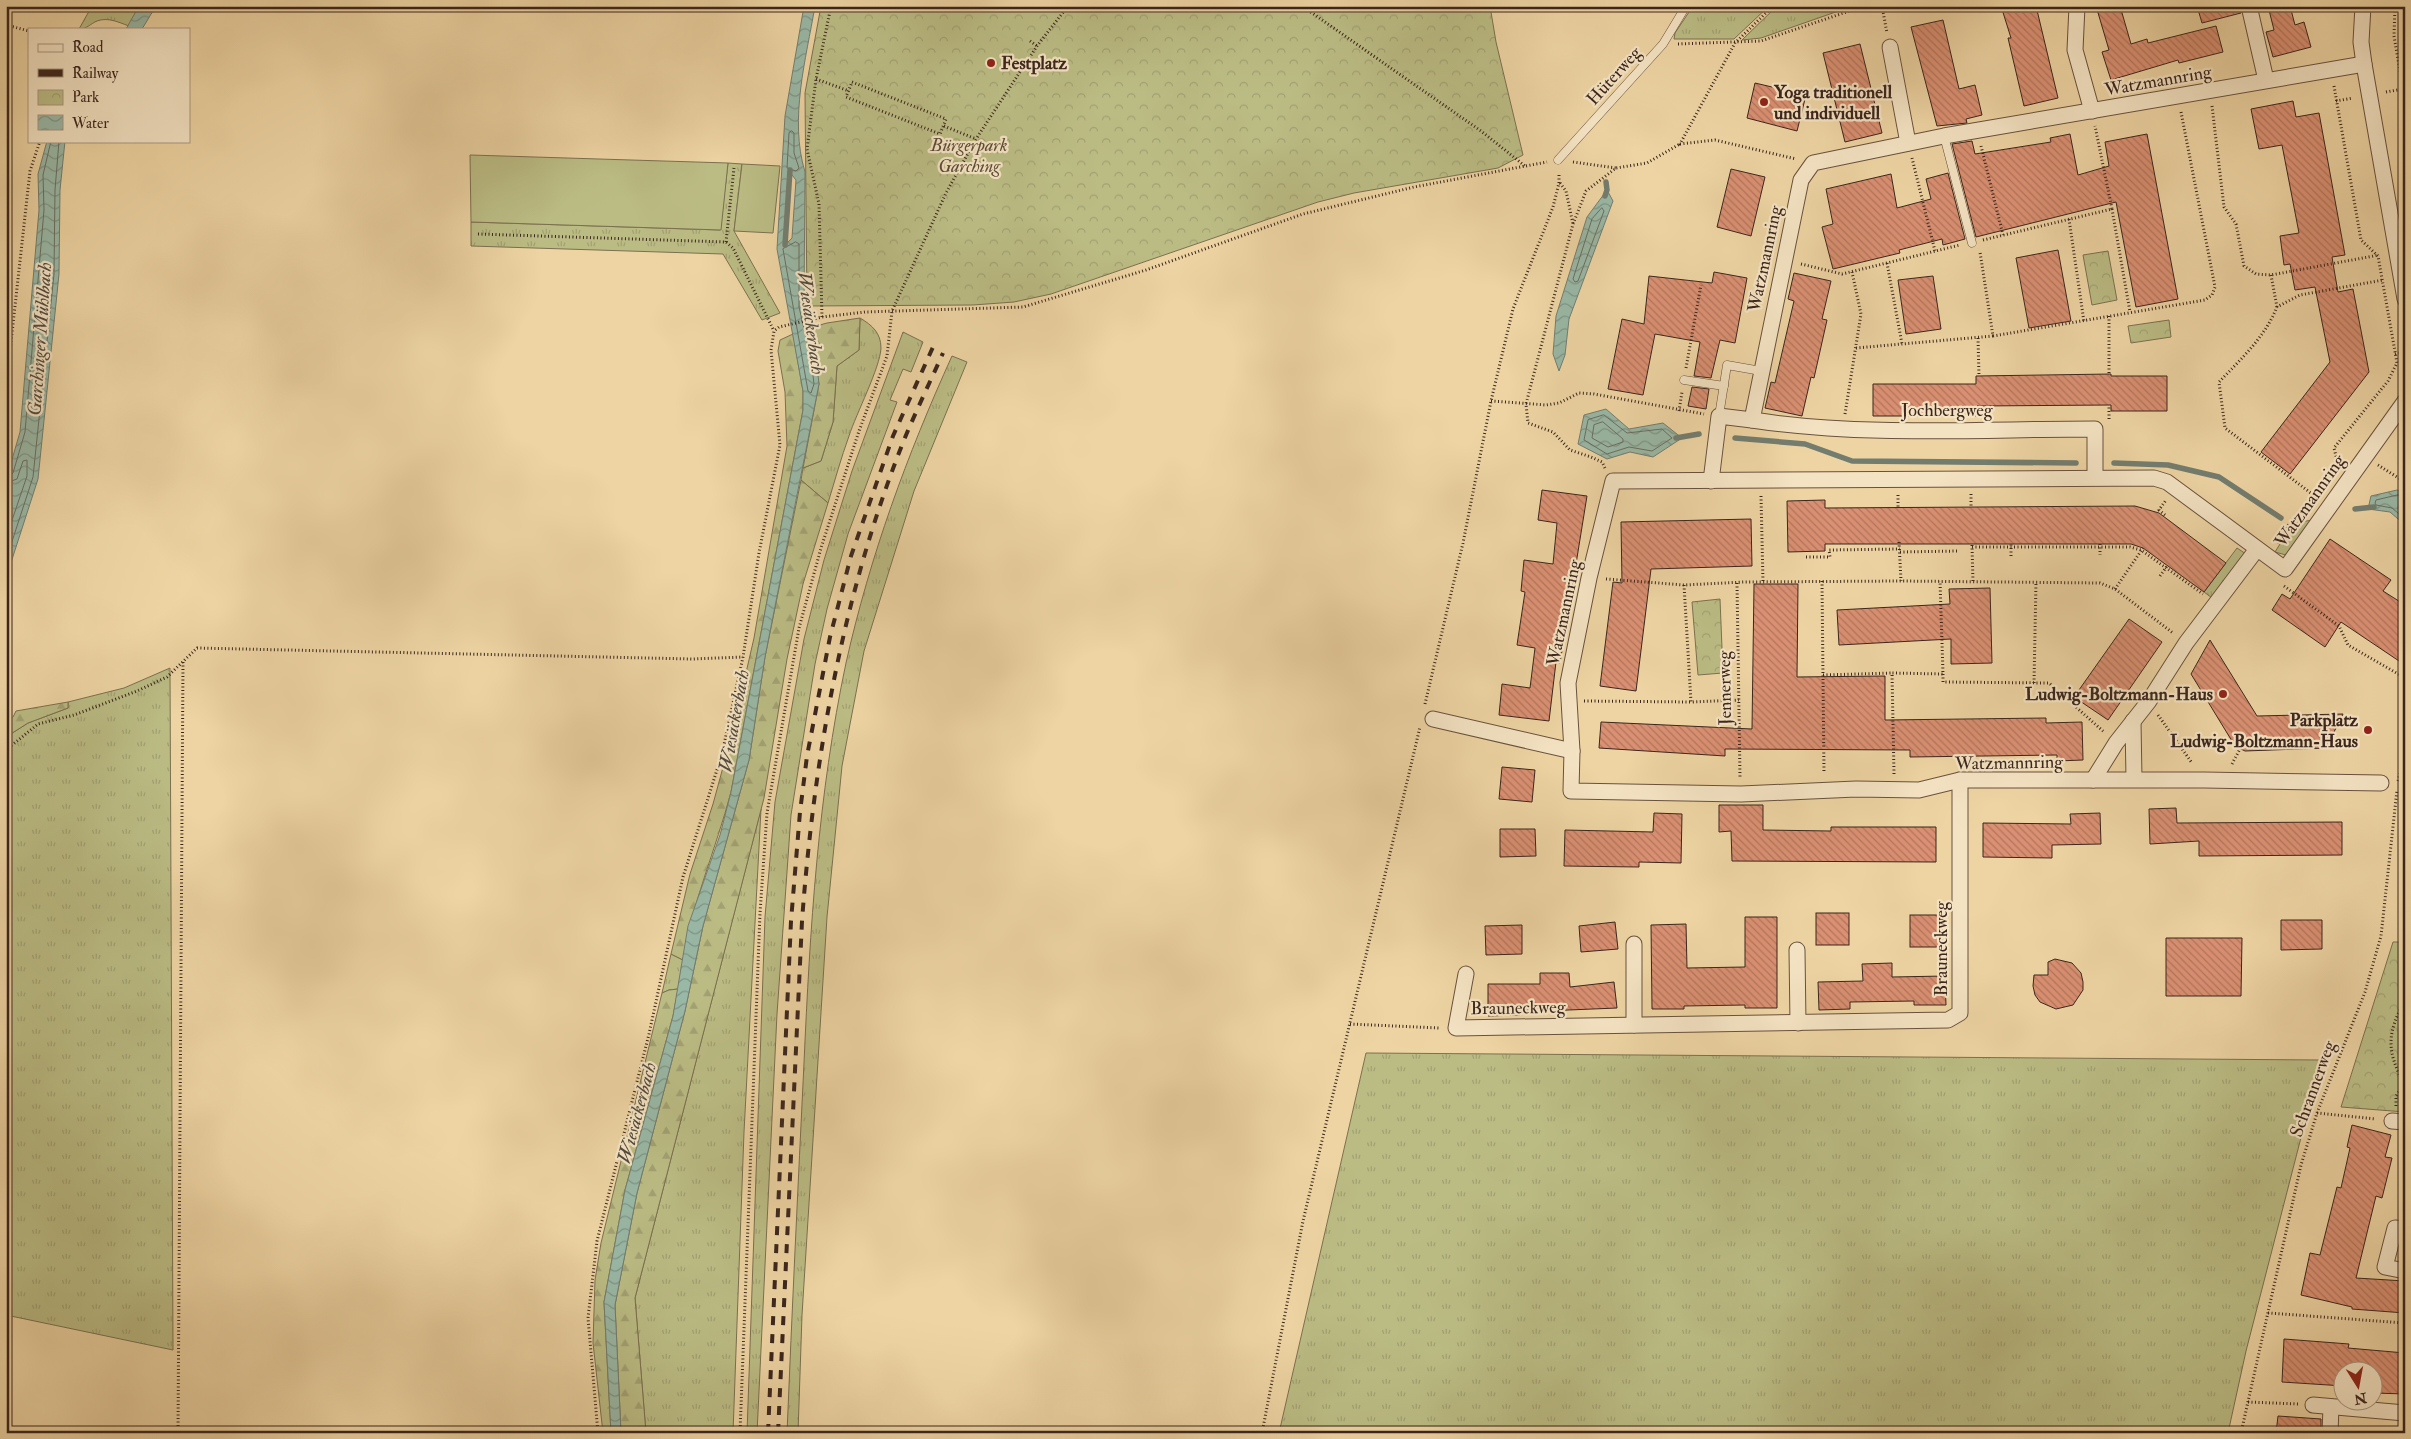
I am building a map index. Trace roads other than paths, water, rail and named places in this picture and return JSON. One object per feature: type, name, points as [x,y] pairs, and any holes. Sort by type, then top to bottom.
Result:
[{"type":"street","points":[[2077,6],[2075,50],[2092,111]]},
{"type":"street","points":[[2249,6],[2266,80]]},
{"type":"street","points":[[2363,6],[2361,42],[2364,64],[2405,299]]},
{"type":"street","points":[[1890,47],[1908,143]]},
{"type":"street","name":"Watzmannring","points":[[1752,420],[1800,180],[1813,162],[1944,136],[2364,64]]},
{"type":"street","name":"Watzmannring","points":[[2093,780],[2116,743],[2149,701],[2186,643],[2216,604],[2262,553],[2285,569],[2328,506],[2405,401]]},
{"type":"street","points":[[1752,420],[1719,416],[1710,481],[2154,478],[2167,482],[2262,553]]},
{"type":"street","name":"Jochbergweg","points":[[1752,420],[1797,427],[1842,430],[2095,429],[2095,477]]},
{"type":"street","name":"Watzmannring","points":[[1710,481],[1613,482],[1589,578],[1568,683],[1572,751],[1571,791],[1740,794],[1824,790],[1918,790],[1960,780],[2134,779],[2381,783]]},
{"type":"street","points":[[1426,717],[1572,751]]},
{"type":"street","points":[[2133,721],[2134,779]]},
{"type":"street","name":"Brauneckweg","points":[[1466,974],[1456,1028],[1948,1020],[1960,1014],[1960,780]]},
{"type":"street","points":[[1634,944],[1634,1025]]},
{"type":"street","points":[[1797,950],[1798,1023]]},
{"type":"street","points":[[2405,1229],[2395,1228],[2385,1267],[2405,1271]]},
{"type":"street","points":[[2313,1405],[2405,1413]]},
{"type":"street","points":[[2330,1407],[2330,1433]]},
{"type":"lane","name":"Hüterweg","points":[[1558,160],[1662,44],[1686,6]]},
{"type":"lane","points":[[1944,136],[1972,243]]},
{"type":"lane","points":[[1719,416],[1727,365],[1761,371]]},
{"type":"lane","points":[[1684,380],[1724,386]]},
{"type":"water","points":[[139,6],[156,6],[143,28],[127,28]]},
{"type":"water","points":[[804,6],[815,6],[801,89],[799,131],[800,152],[805,172],[804,307],[816,358],[819,384],[765,657],[749,760],[703,926],[685,1011],[637,1193],[615,1305],[621,1433],[611,1433],[604,1302],[625,1190],[673,1016],[688,926],[720,835],[731,792],[803,410],[803,391],[777,249],[785,116]],"holes":[[[792,175],[796,180],[792,238],[788,242],[784,237],[788,179]]]},
{"type":"water","name":"Garchinger Mühlbach","points":[[47,142],[65,142],[60,190],[59,274],[38,479],[6,578],[6,480],[20,432],[39,210],[38,174]]},
{"type":"water","points":[[1607,190],[1613,201],[1569,319],[1565,355],[1559,371],[1553,354],[1556,316],[1587,217]]},
{"type":"water","points":[[1606,409],[1629,429],[1663,423],[1682,438],[1653,457],[1630,452],[1607,459],[1578,444],[1584,415]]},
{"type":"water","points":[[2397,490],[2405,492],[2405,525],[2390,512],[2368,509],[2371,496]]},
{"type":"waterway","name":"Wiesäckerbach","points":[[785,245],[790,170]]},
{"type":"waterway","points":[[1605,196],[1607,190],[1606,182]]},
{"type":"waterway","points":[[1676,438],[1699,434]]},
{"type":"waterway","points":[[1735,438],[1805,444],[1852,461],[2076,463]]},
{"type":"waterway","points":[[2114,463],[2168,465],[2219,477],[2281,518]]},
{"type":"waterway","points":[[2355,509],[2374,507]]},
{"type":"railway","points":[[768,1433],[791,921],[800,812],[807,756],[830,637],[851,556],[893,436],[933,347]]},
{"type":"railway","points":[[778,1433],[802,921],[807,860],[823,738],[848,616],[864,557],[904,440],[943,353]]},
{"type":"place","name":"Festplatz","points":[[991,63]]},
{"type":"place","name":"Yoga traditionell und individuell","points":[[1764,102]]},
{"type":"place","name":"Ludwig-Boltzmann-Haus","points":[[2223,694]]},
{"type":"place","name":"Parkplatz Ludwig-Boltzmann-Haus","points":[[2368,730]]},
{"type":"park label","name":"Bürgerpark Garching","points":[[969,155]]}]
